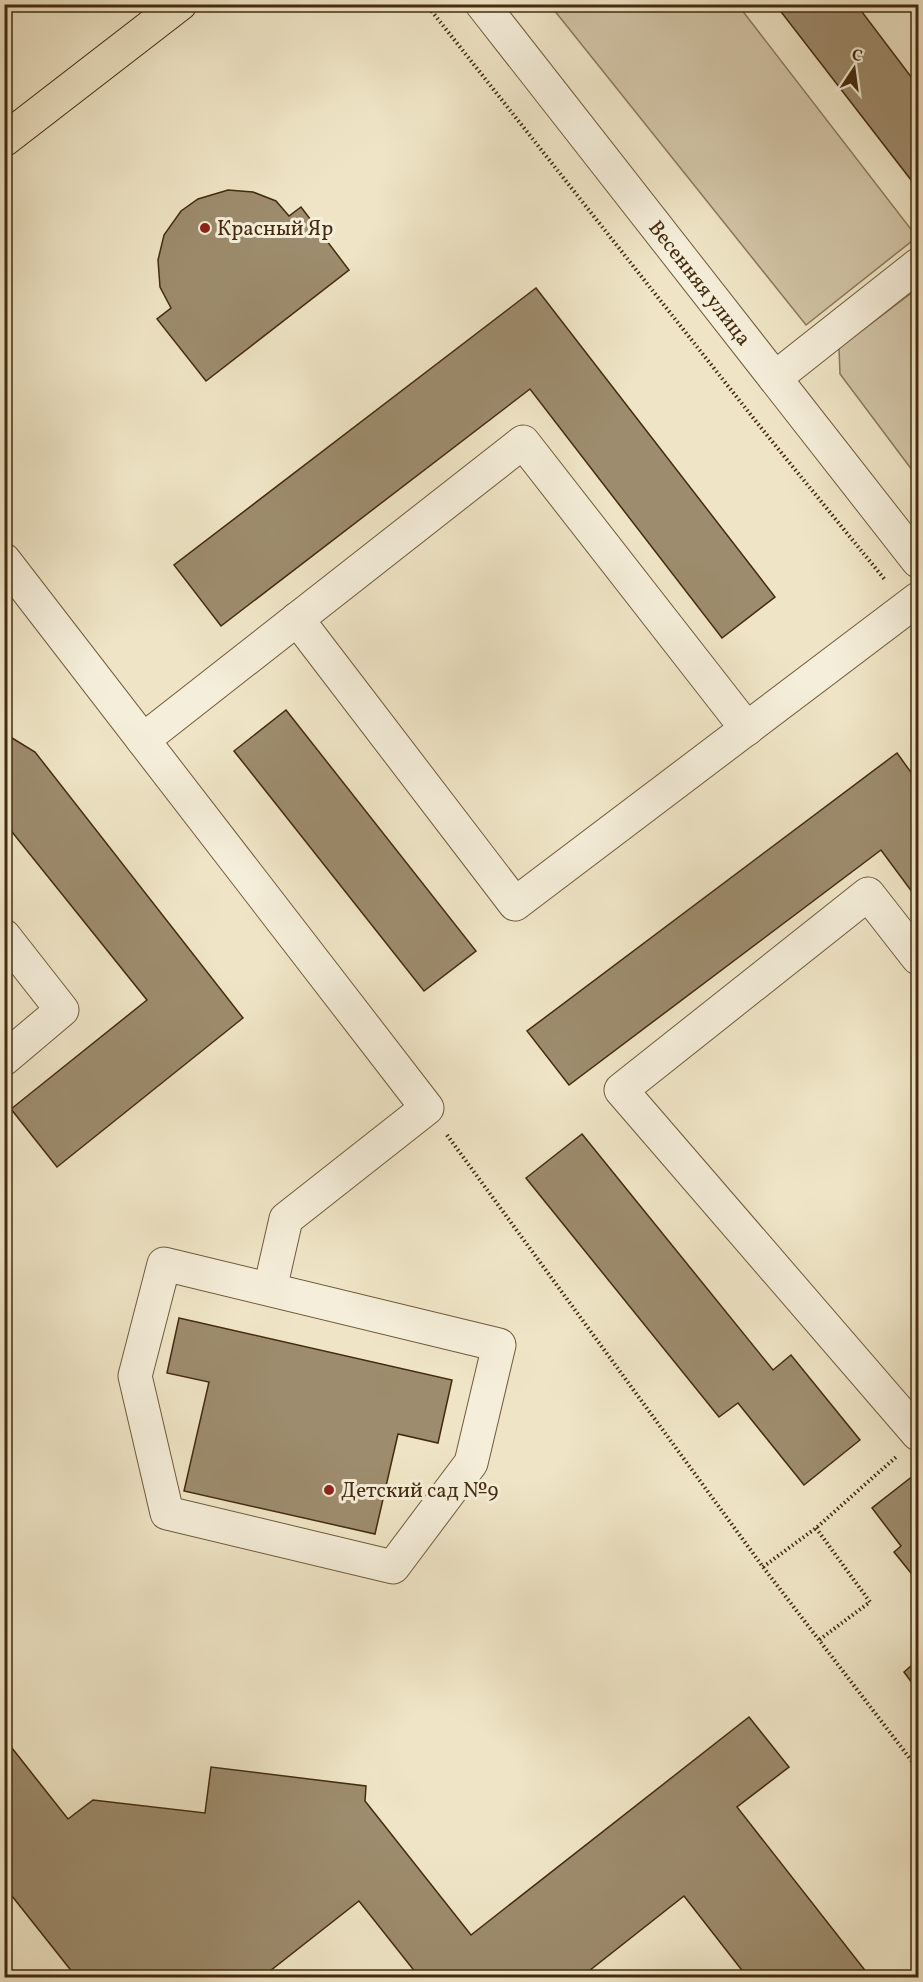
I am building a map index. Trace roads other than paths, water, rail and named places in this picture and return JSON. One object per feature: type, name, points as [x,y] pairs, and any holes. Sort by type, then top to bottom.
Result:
[{"type":"main road","points":[[4,140],[180,4]]},
{"type":"street","name":"Весенняя улица","points":[[482,4],[918,561]]},
{"type":"street","points":[[775,378],[918,265]]},
{"type":"street","points":[[143,740],[523,442],[747,729]]},
{"type":"street","points":[[4,560],[428,1108],[286,1219],[270,1289]]},
{"type":"street","points":[[297,620],[515,904],[913,604]]},
{"type":"street","points":[[910,1443],[621,1090],[868,894],[918,958]]},
{"type":"street","points":[[4,936],[62,1010],[4,1059]]},
{"type":"street","points":[[164,1264],[270,1289],[499,1345],[471,1463],[393,1567],[167,1513],[135,1376],[164,1264]]},
{"type":"place","name":"Красный Яр","points":[[205,228]]},
{"type":"place","name":"Детский сад №9","points":[[329,1490]]}]
